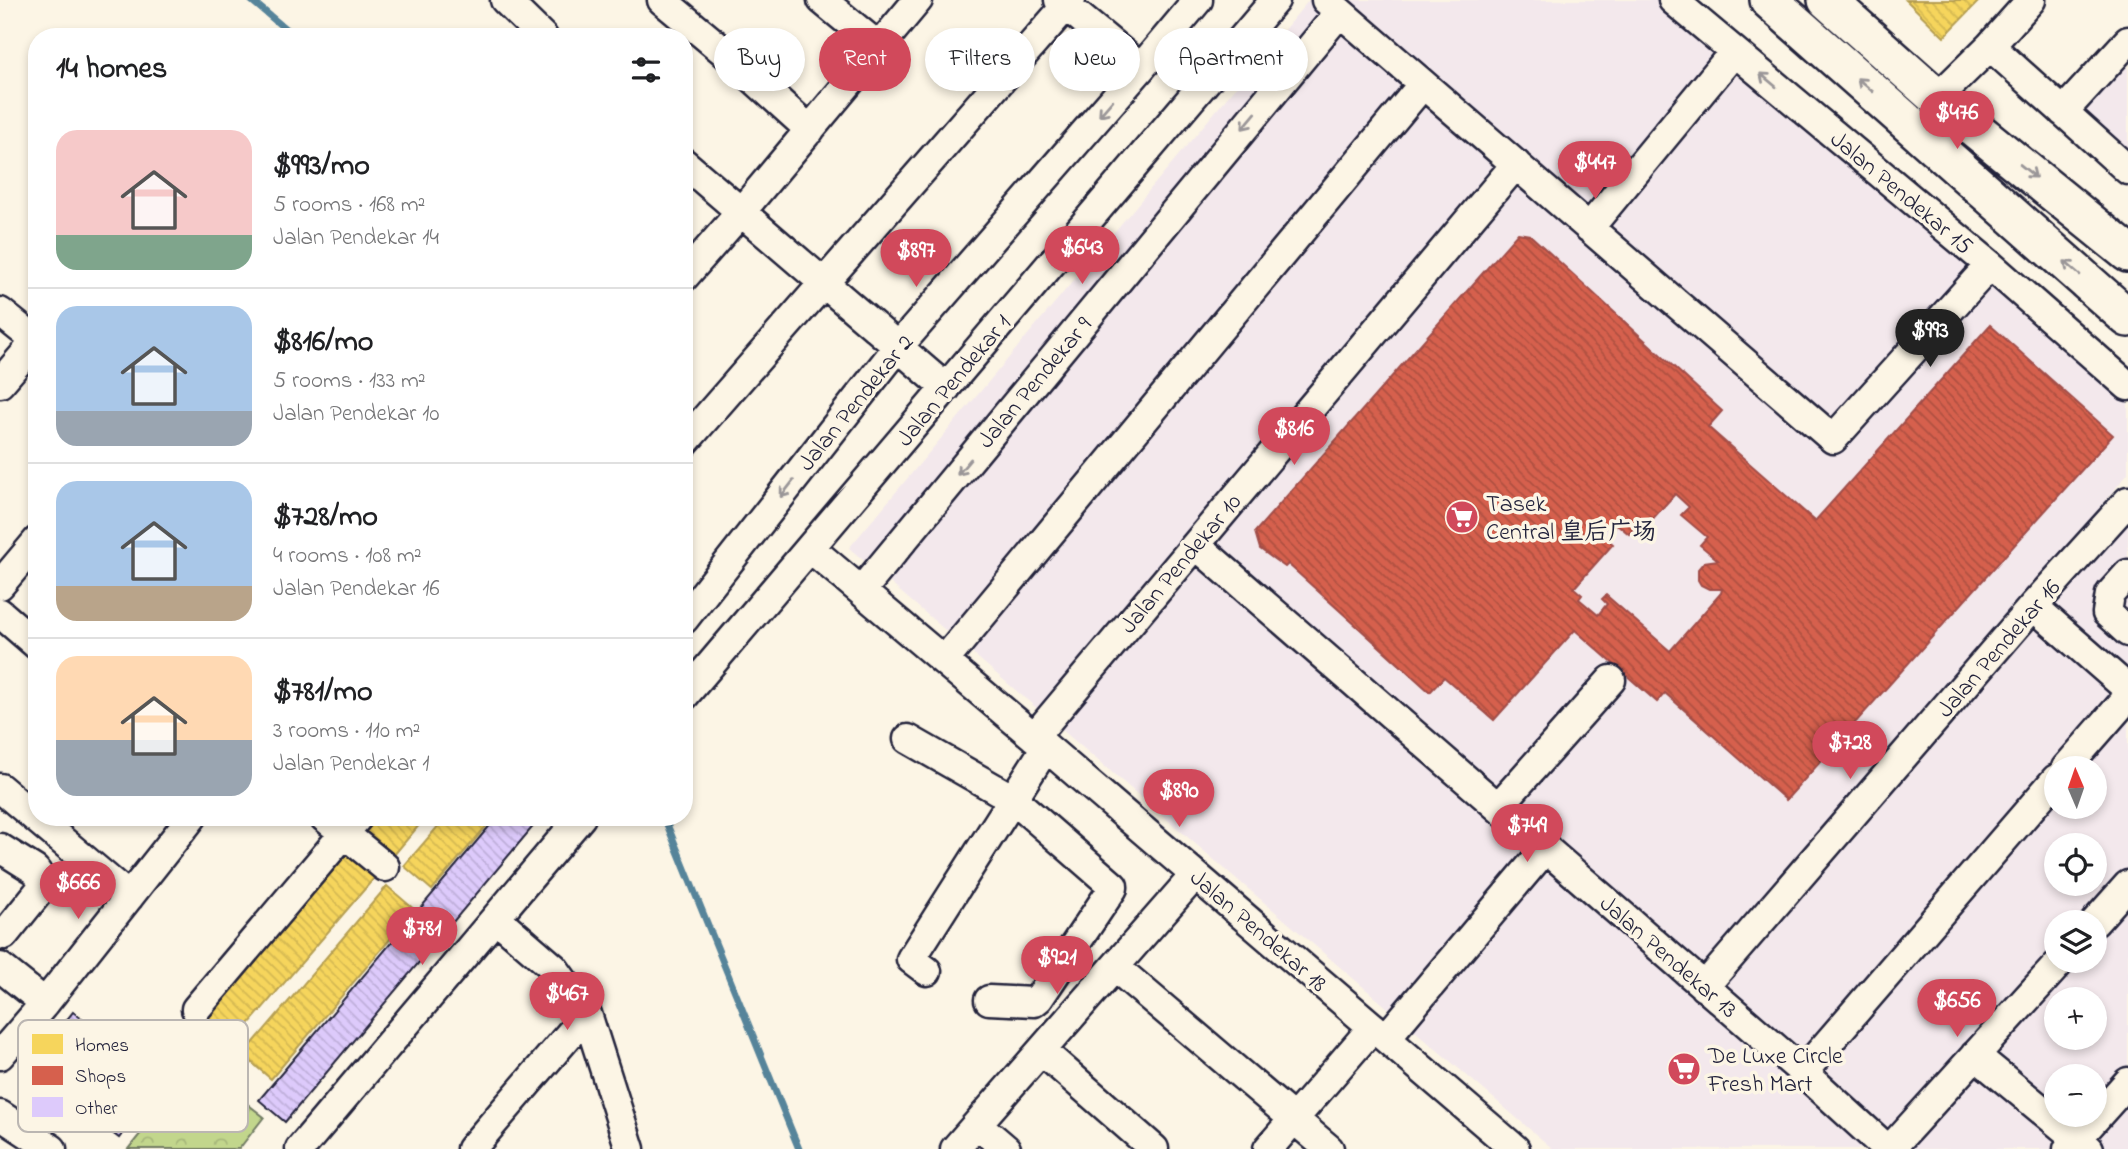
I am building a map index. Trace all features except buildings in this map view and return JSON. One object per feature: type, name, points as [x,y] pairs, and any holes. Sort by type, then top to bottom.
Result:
[{"type":"main road","points":[[1827,0],[1937,98],[2128,253]]},
{"type":"main road","points":[[1785,7],[2126,313]]},
{"type":"street","points":[[505,0],[534,28]]},
{"type":"street","points":[[663,0],[810,130]]},
{"type":"street","points":[[822,0],[856,28]]},
{"type":"street","points":[[895,28],[919,0]]},
{"type":"street","name":"Jalan Pendekar 2","points":[[693,608],[898,347],[1198,0]]},
{"type":"street","name":"Jalan Pendekar 1","points":[[693,676],[810,548],[1275,0]]},
{"type":"street","name":"Jalan Pendekar 15","points":[[1673,0],[1990,265],[2128,386]]},
{"type":"street","points":[[1937,98],[1990,46],[2031,0]]},
{"type":"street","points":[[693,433],[1065,2],[1141,68]]},
{"type":"street","points":[[1333,6],[1833,439],[1990,265]]},
{"type":"street","name":"Jalan Pendekar 9","points":[[861,591],[1333,6]]},
{"type":"street","points":[[2063,111],[2128,41]]},
{"type":"street","points":[[1990,46],[2128,170]]},
{"type":"street","points":[[1589,228],[1734,52]]},
{"type":"street","points":[[944,661],[1423,84]]},
{"type":"street","points":[[693,266],[842,91]]},
{"type":"street","name":"Jalan Pendekar 10","points":[[927,971],[911,959],[1013,799],[1040,742],[1196,545],[1516,164]]},
{"type":"street","points":[[693,171],[946,388]]},
{"type":"street","points":[[0,312],[28,335]]},
{"type":"street","points":[[0,383],[28,350]]},
{"type":"street","name":"Jalan Pendekar 16","points":[[1704,987],[2033,606],[2128,501]]},
{"type":"street","name":"Jalan Pendekar 13","points":[[1196,545],[1889,1149]]},
{"type":"street","name":"Jalan Pendekar 18","points":[[810,548],[1515,1149]]},
{"type":"street","points":[[0,585],[28,552]]},
{"type":"street","points":[[2128,574],[2110,594],[2107,612],[2128,632]]},
{"type":"street","points":[[2128,594],[2123,600],[2122,613],[2128,618]]},
{"type":"street","points":[[2033,606],[2128,689]]},
{"type":"street","points":[[0,613],[28,637]]},
{"type":"street","points":[[1498,807],[1611,680]]},
{"type":"street","points":[[2076,756],[2128,697]]},
{"type":"street","points":[[908,739],[1013,799],[1114,888],[1039,998],[1034,1002],[989,1000]]},
{"type":"street","points":[[0,788],[28,812]]},
{"type":"street","points":[[1802,1072],[2044,793]]},
{"type":"street","points":[[45,826],[129,897]]},
{"type":"street","points":[[31,1020],[185,826]]},
{"type":"street","points":[[197,1009],[340,826]]},
{"type":"street","points":[[345,826],[385,867]]},
{"type":"street","points":[[300,1149],[573,826]]},
{"type":"street","points":[[0,848],[35,870],[45,884],[4,935]]},
{"type":"street","points":[[1268,1149],[1294,1119],[1380,1033],[1546,848]]},
{"type":"street","points":[[955,1149],[1195,875]]},
{"type":"street","points":[[2106,910],[2128,885]]},
{"type":"street","points":[[496,918],[554,968],[587,1014],[630,1149]]},
{"type":"street","points":[[0,967],[46,1003]]},
{"type":"street","points":[[1115,967],[1328,1149]]},
{"type":"street","points":[[1889,1149],[2049,973]]},
{"type":"street","points":[[471,1149],[587,1014]]},
{"type":"street","points":[[0,1055],[18,1035]]},
{"type":"street","points":[[1042,1051],[1154,1149]]},
{"type":"street","points":[[1975,1055],[2078,1146],[2128,1082]]},
{"type":"street","points":[[0,1115],[18,1127]]},
{"type":"street","points":[[978,1125],[1006,1149]]},
{"type":"street","points":[[26,1132],[52,1149]]},
{"type":"shaded area","points":[[1309,0],[1693,0],[2128,370],[2128,473],[2017,610],[2128,711],[2128,867],[2107,891],[2107,833],[2044,833],[2044,896],[2102,896],[2090,910],[2044,910],[2044,962],[1878,1149],[1553,1149],[849,548],[1233,91],[1308,91],[1308,28],[1285,28]]},
{"type":"shaded area","points":[[2128,50],[2128,158],[2074,109]]},
{"type":"shaded area","points":[[2128,514],[2128,669],[2050,603]]},
{"type":"shaded area","points":[[2128,898],[2128,1149],[1905,1149],[2044,993],[2044,1050],[2107,1050],[2107,987],[2049,987],[2061,973],[2107,973],[2107,922]]},
{"type":"green space","points":[[248,1104],[264,1117],[239,1149],[128,1149],[142,1132],[248,1132]]},
{"type":"waterway","points":[[251,0],[284,28]]},
{"type":"waterway","points":[[668,826],[799,1149]]},
{"type":"place","name":"Tasek Central 皇后广场","points":[[1462,517]]},
{"type":"place","name":"De Luxe Circle Fresh Mart","points":[[1684,1069]]}]
